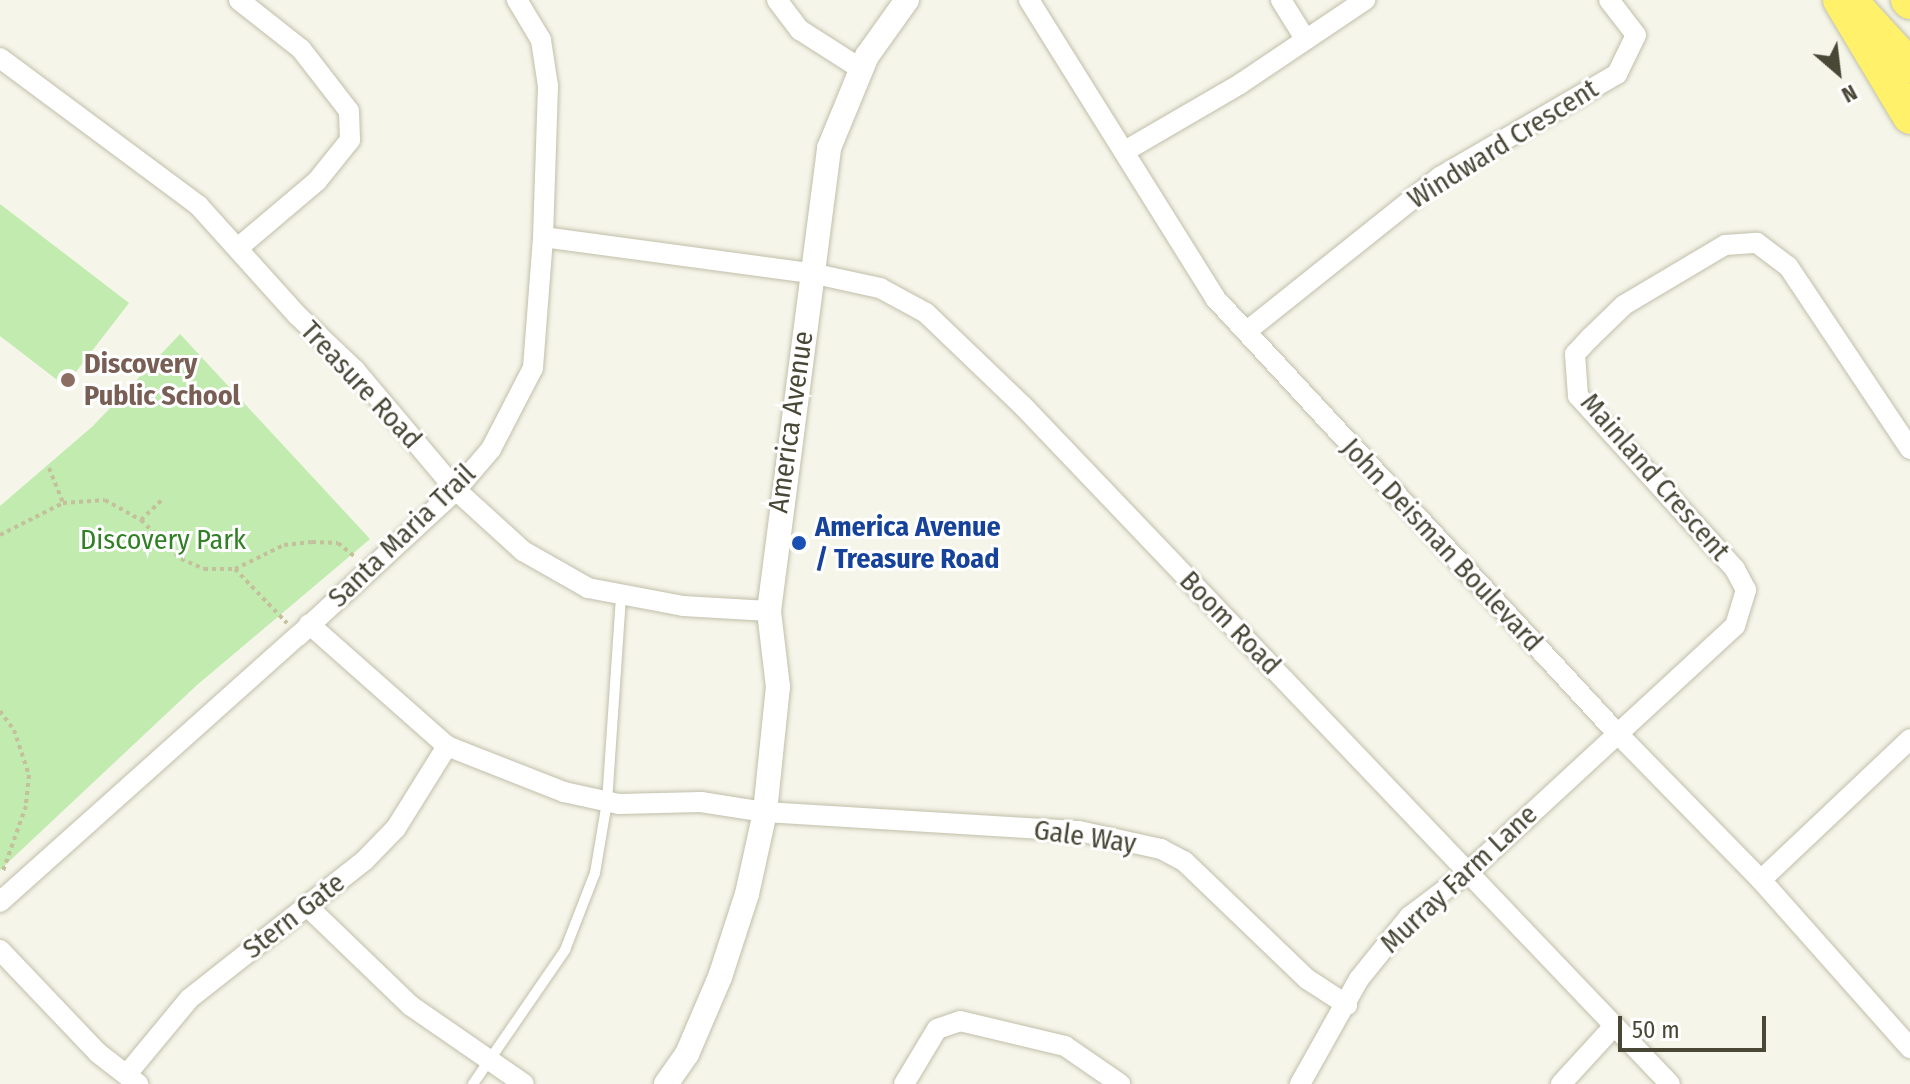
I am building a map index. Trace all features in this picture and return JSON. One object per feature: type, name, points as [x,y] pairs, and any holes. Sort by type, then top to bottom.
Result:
[{"type":"highway","points":[[1840,0],[1910,117]]},
{"type":"highway","points":[[1850,0],[1910,66]]},
{"type":"street","points":[[239,0],[301,49],[349,111],[350,140],[317,181],[239,247]]},
{"type":"street","name":"Santa Maria Trail","points":[[0,902],[456,490],[491,449],[533,368],[543,237],[548,86],[541,40],[517,0]]},
{"type":"street","points":[[777,0],[800,30],[861,69]]},
{"type":"street","name":"America Avenue","points":[[666,1084],[687,1054],[720,977],[747,894],[765,812],[778,687],[769,611],[829,148],[861,69],[907,0]]},
{"type":"street","name":"John Deisman Boulevard","points":[[1029,0],[1125,151],[1170,233],[1215,298],[1616,732],[1761,880],[1910,1048]]},
{"type":"street","points":[[1281,0],[1304,37]]},
{"type":"street","points":[[1125,151],[1240,84],[1304,37],[1365,0]]},
{"type":"street","name":"Windward Crescent","points":[[1247,331],[1440,177],[1617,74],[1636,35],[1609,0]]},
{"type":"street","name":"Treasure Road","points":[[0,58],[169,180],[239,247],[298,316],[355,370],[456,490],[543,565],[588,588],[621,595],[769,611]]},
{"type":"street","name":"Boom Road","points":[[543,237],[811,273],[880,288],[926,313],[951,335],[1670,1084]]},
{"type":"street","name":"Mainland Crescent","points":[[1616,732],[1735,626],[1746,590],[1723,552],[1578,396],[1575,354],[1606,321],[1725,245],[1757,243],[1788,266],[1910,449]]},
{"type":"street","name":"Gale Way","points":[[304,630],[447,746],[536,783],[607,802],[701,802],[765,812],[1079,831],[1161,849],[1184,861],[1307,979],[1347,1005]]},
{"type":"street","name":"Murray Farm Lane","points":[[1300,1084],[1359,979],[1409,917],[1467,873],[1616,732]]},
{"type":"street","points":[[1761,880],[1910,739]]},
{"type":"street","name":"Stern Gate","points":[[132,1079],[189,999],[307,906],[396,828],[447,746]]},
{"type":"street","points":[[307,906],[411,1006],[524,1084]]},
{"type":"street","points":[[0,950],[98,1053],[132,1079]]},
{"type":"street","points":[[904,1084],[937,1029],[960,1021],[1065,1046],[1120,1084]]},
{"type":"street","points":[[1561,1084],[1614,1026]]},
{"type":"lane","points":[[473,1084],[565,950],[595,873],[607,802],[621,595]]},
{"type":"path","points":[[49,468],[63,503]]},
{"type":"path","points":[[0,535],[63,503],[105,500],[141,520],[181,559],[204,569],[235,569],[284,545],[312,542],[338,543],[369,569]]},
{"type":"path","points":[[141,520],[162,500]]},
{"type":"path","points":[[235,569],[304,630]]},
{"type":"path","points":[[0,711],[14,730],[29,775],[26,806],[0,877]]},
{"type":"green space","points":[[0,204],[129,303],[65,386],[0,336]]},
{"type":"green space","name":"Discovery Park","points":[[180,334],[370,539],[197,685],[0,870],[0,506],[93,426]]},
{"type":"place","name":"Discovery Public School","points":[[68,380]]},
{"type":"place","name":"America Avenue / Treasure Road","points":[[799,543]]}]
